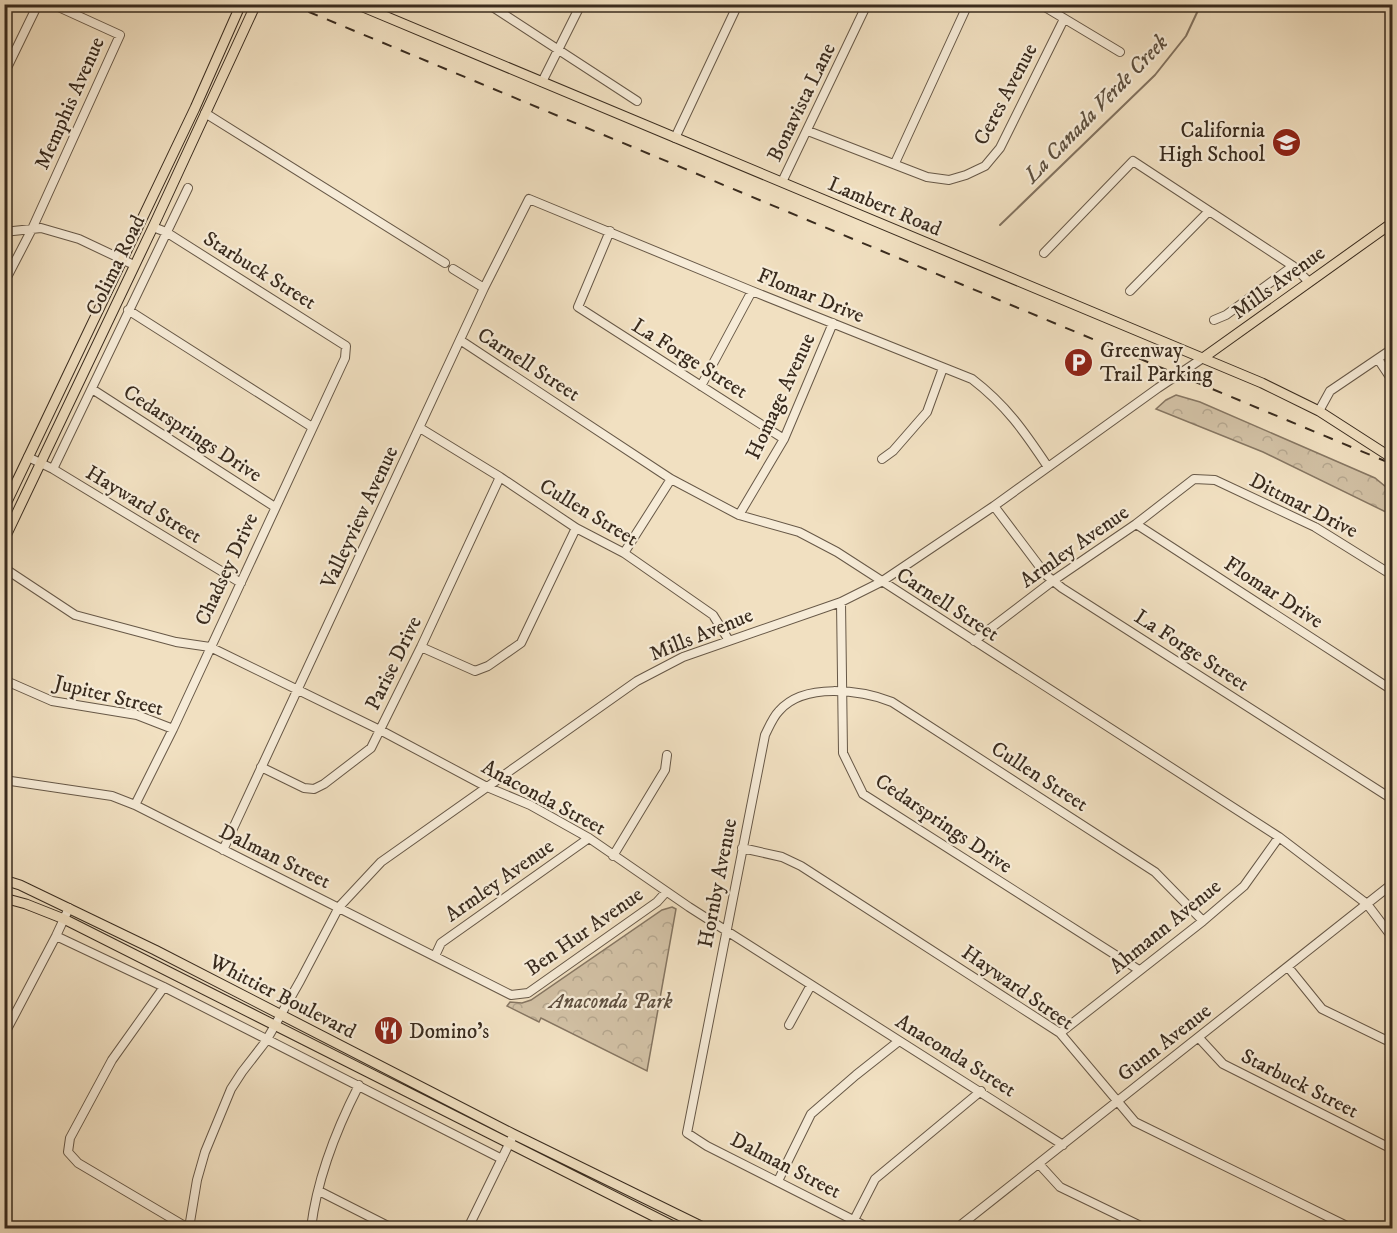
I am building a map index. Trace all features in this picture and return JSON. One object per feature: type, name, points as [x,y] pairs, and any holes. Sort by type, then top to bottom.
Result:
[{"type":"main road","name":"Colima Road","points":[[4,508],[195,108],[241,4]]},
{"type":"main road","name":"Colima Road","points":[[4,540],[256,4]]},
{"type":"main road","name":"Lambert Road","points":[[356,4],[1262,383],[1318,411],[1392,458]]},
{"type":"main road","points":[[195,108],[206,113]]},
{"type":"main road","points":[[141,221],[153,227]]},
{"type":"main road","name":"Mills Avenue","points":[[1203,358],[1392,223]]},
{"type":"main road","name":"Whittier Boulevard","points":[[4,880],[69,908],[513,1134],[705,1228]]},
{"type":"main road","name":"Whittier Boulevard","points":[[4,898],[64,919],[274,1027],[677,1228]]},
{"type":"street","points":[[4,74],[38,4]]},
{"type":"street","name":"Memphis Avenue","points":[[4,283],[32,229],[120,35],[52,4]]},
{"type":"street","points":[[488,4],[636,101]]},
{"type":"street","points":[[542,82],[581,4]]},
{"type":"street","points":[[675,138],[738,4]]},
{"type":"street","name":"Bonavista Lane","points":[[782,183],[867,4]]},
{"type":"street","points":[[808,131],[895,163],[968,4]]},
{"type":"street","points":[[1040,4],[1120,52]]},
{"type":"street","name":"Ceres Avenue","points":[[895,163],[927,177],[949,180],[985,166],[1000,148],[1064,19]]},
{"type":"street","points":[[206,113],[445,263]]},
{"type":"street","points":[[1044,253],[1132,161],[1293,266],[1309,282]]},
{"type":"street","points":[[53,470],[188,188]]},
{"type":"street","name":"Flomar Drive","points":[[529,199],[972,379],[992,394],[1018,422],[1048,466]]},
{"type":"street","name":"Valleyview Avenue","points":[[223,850],[484,288],[529,199]]},
{"type":"street","points":[[1130,291],[1209,212]]},
{"type":"street","name":"Starbuck Street","points":[[153,227],[166,232],[346,346]]},
{"type":"street","points":[[4,232],[41,228],[79,239],[134,266]]},
{"type":"street","name":"La Forge Street","points":[[610,231],[578,308],[784,439]]},
{"type":"street","points":[[1214,320],[1226,315],[1293,266]]},
{"type":"street","points":[[453,268],[484,288]]},
{"type":"street","points":[[701,386],[752,291]]},
{"type":"street","points":[[128,310],[312,427]]},
{"type":"street","name":"Homage Avenue","points":[[739,515],[784,439],[833,323]]},
{"type":"street","name":"Carnell Street","points":[[460,340],[671,479],[739,515],[799,532],[837,552],[1279,837],[1367,904],[1392,936]]},
{"type":"street","name":"Chadsey Drive","points":[[135,805],[173,729],[345,358],[346,346]]},
{"type":"street","points":[[1318,411],[1330,391],[1392,349]]},
{"type":"street","name":"Mills Avenue","points":[[188,1228],[197,1180],[214,1128],[231,1089],[266,1041],[339,907],[381,862],[637,681],[683,657],[728,639],[841,602],[881,582],[994,506],[1203,358]]},
{"type":"street","points":[[1378,359],[1392,380]]},
{"type":"street","points":[[882,459],[893,451],[927,412],[944,368]]},
{"type":"street","name":"Cedarsprings Drive","points":[[92,389],[275,507]]},
{"type":"street","name":"Cullen Street","points":[[420,428],[500,477],[576,528],[624,553],[713,615],[728,639]]},
{"type":"street","name":"Hayward Street","points":[[28,457],[42,463],[241,583]]},
{"type":"street","name":"Parise Drive","points":[[261,767],[304,788],[314,789],[371,748],[500,477]]},
{"type":"street","points":[[624,553],[671,479]]},
{"type":"street","name":"Armley Avenue","points":[[974,641],[1054,580],[1136,524],[1194,479]]},
{"type":"street","name":"Dittmar Drive","points":[[1194,479],[1215,480],[1315,527],[1392,575]]},
{"type":"street","name":"La Forge Street","points":[[994,506],[1046,574],[1075,597],[1392,799]]},
{"type":"street","name":"Flomar Drive","points":[[1136,524],[1392,690]]},
{"type":"street","points":[[421,647],[475,671],[488,666],[521,643],[576,528]]},
{"type":"street","name":"Anaconda Street","points":[[5,571],[75,615],[176,642],[210,646],[297,691],[380,730],[589,838],[666,892],[811,986],[981,1091],[1063,1145]]},
{"type":"street","name":"Cedarsprings Drive","points":[[841,602],[843,753],[862,794],[1139,970]]},
{"type":"street","name":"Jupiter Street","points":[[4,680],[52,701],[137,715],[173,729]]},
{"type":"street","name":"Cullen Street","points":[[841,691],[872,694],[911,713],[1155,872],[1203,921]]},
{"type":"street","name":"Hornby Avenue","points":[[687,1133],[765,735],[780,710],[801,696],[841,691]]},
{"type":"street","points":[[613,856],[665,770],[667,755]]},
{"type":"street","name":"Dalman Street","points":[[4,780],[112,796],[135,805],[511,995],[520,995]]},
{"type":"street","name":"Ahmann Avenue","points":[[1060,1033],[1244,886],[1279,837]]},
{"type":"street","name":"Armley Avenue","points":[[435,956],[441,943],[589,838]]},
{"type":"street","name":"Hayward Street","points":[[742,848],[782,857],[801,866],[1060,1033],[1135,1122],[1351,1228]]},
{"type":"street","name":"Gunn Avenue","points":[[958,1228],[1392,884]]},
{"type":"street","name":"Ben Hur Avenue","points":[[520,995],[528,993],[657,902],[666,892]]},
{"type":"street","points":[[4,1035],[69,908]]},
{"type":"street","points":[[56,936],[164,987],[266,1041],[359,1085],[502,1159]]},
{"type":"street","points":[[1288,967],[1322,1009],[1392,1043]]},
{"type":"street","points":[[789,1025],[811,986]]},
{"type":"street","points":[[164,987],[112,1060],[70,1138],[68,1152],[78,1163],[188,1228]]},
{"type":"street","name":"Starbuck Street","points":[[1199,1038],[1223,1064],[1392,1149]]},
{"type":"street","points":[[778,1181],[812,1114],[899,1041]]},
{"type":"street","points":[[311,1228],[331,1150],[359,1085]]},
{"type":"street","points":[[854,1220],[876,1179],[981,1091]]},
{"type":"street","name":"Dalman Street","points":[[687,1133],[707,1146],[869,1228]]},
{"type":"street","points":[[468,1228],[513,1134]]},
{"type":"street","points":[[1039,1164],[1060,1187],[1145,1228]]},
{"type":"street","points":[[319,1191],[392,1228]]},
{"type":"green space","points":[[1176,395],[1200,402],[1375,478],[1392,492],[1392,515],[1263,452],[1156,409]]},
{"type":"green space","name":"Anaconda Park","points":[[672,907],[676,909],[647,1071],[541,1018],[539,1022],[507,1006],[510,1002],[522,1003],[531,1000],[662,910]]},
{"type":"waterway","name":"La Canada Verde Creek","points":[[1000,225],[1155,75],[1186,36],[1201,4]]},
{"type":"railway","points":[[290,4],[1392,464]]},
{"type":"place","name":"California High School","points":[[1286,142]]},
{"type":"place","name":"Greenway Trail Parking","points":[[1079,362]]},
{"type":"place","name":"Domino's","points":[[388,1031]]}]
